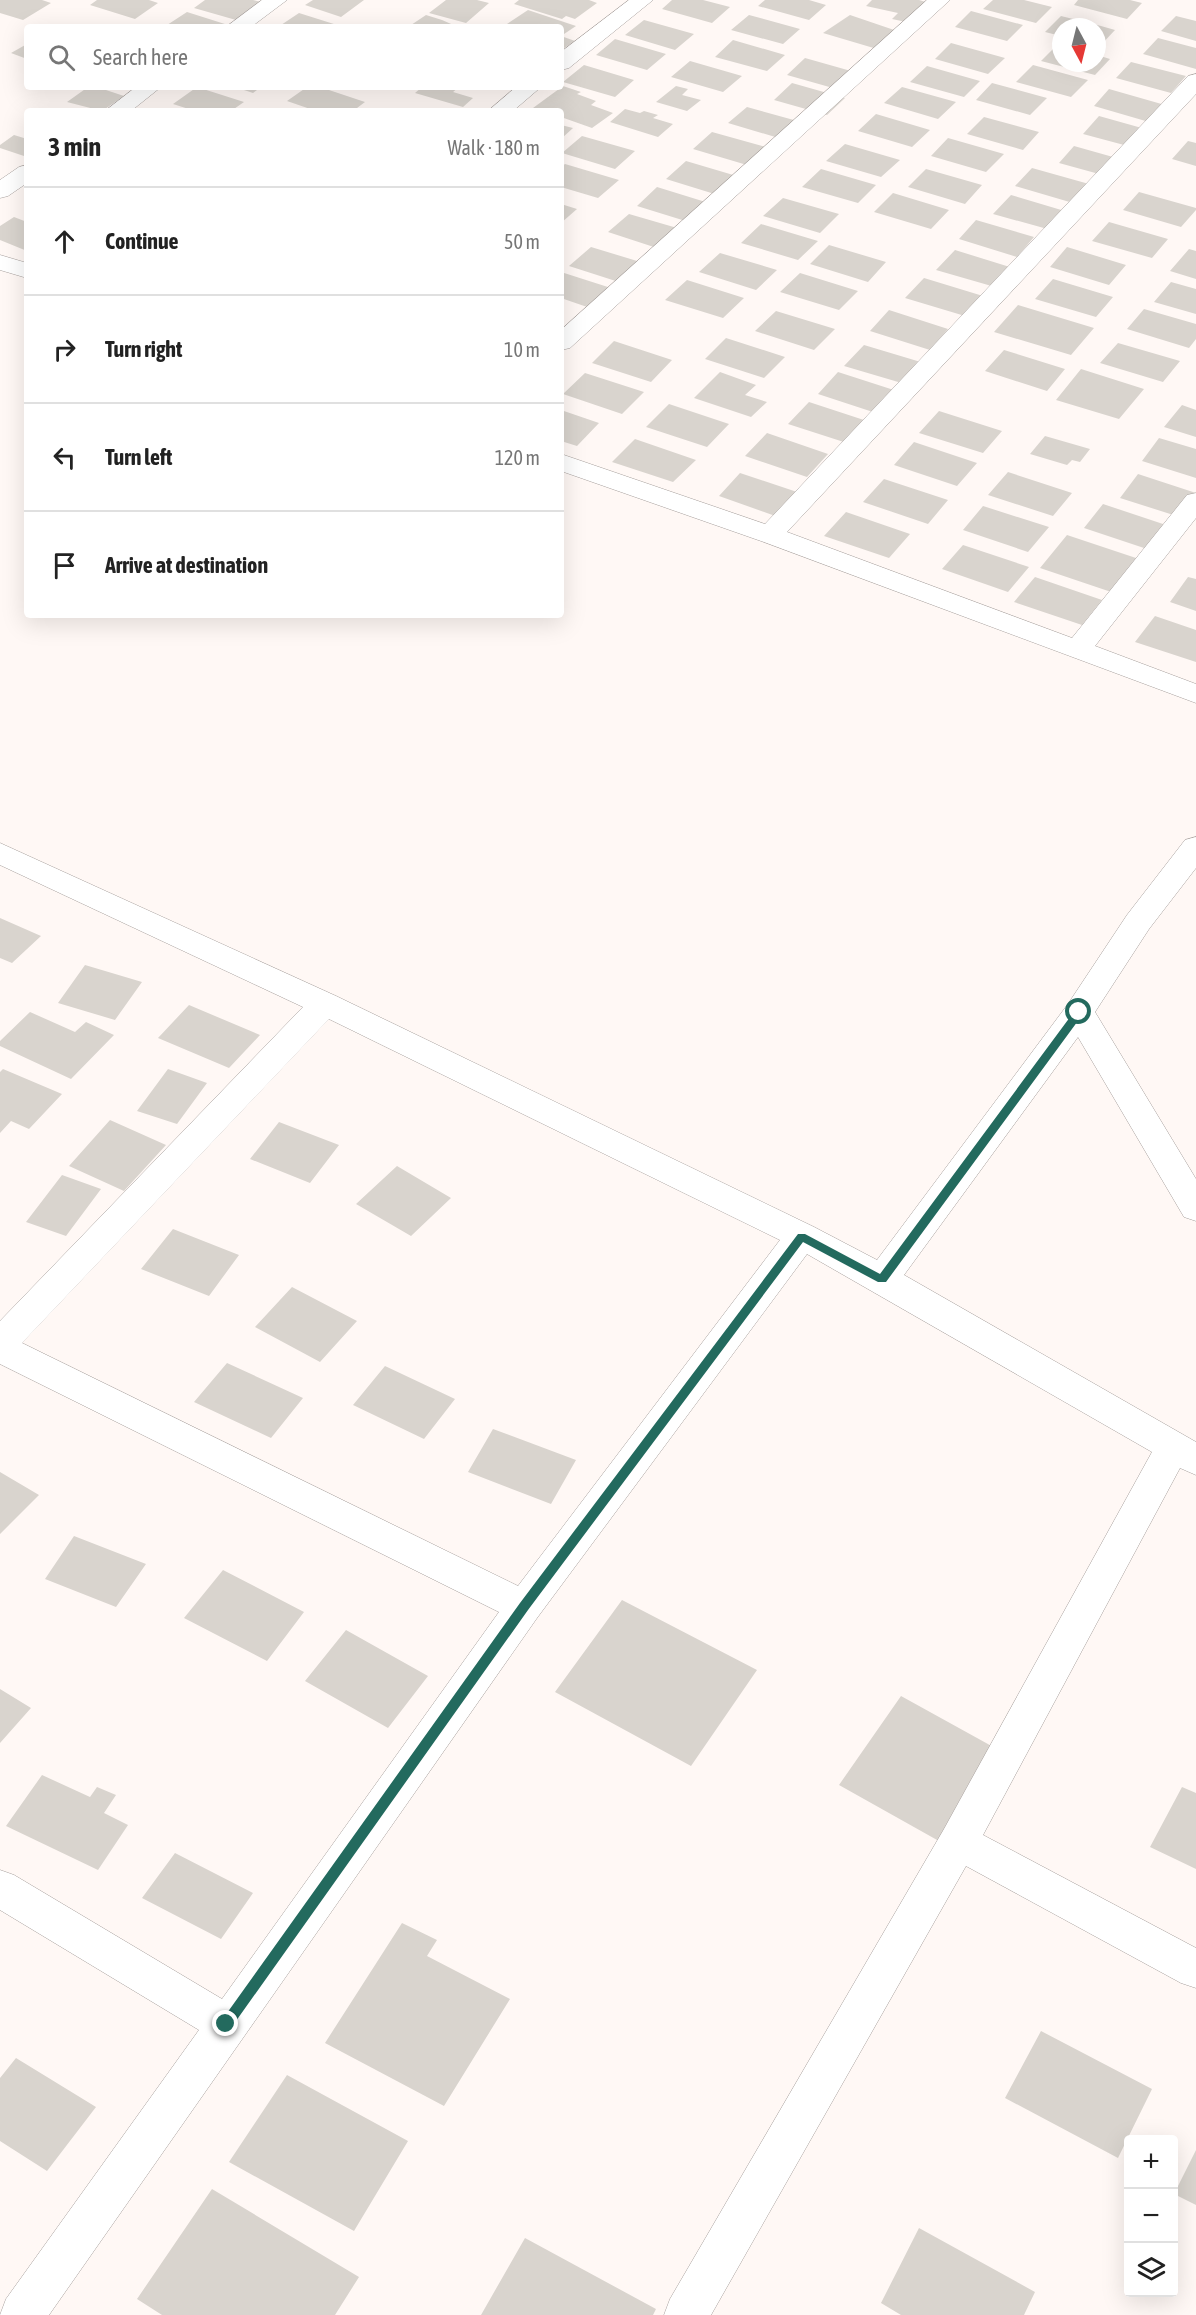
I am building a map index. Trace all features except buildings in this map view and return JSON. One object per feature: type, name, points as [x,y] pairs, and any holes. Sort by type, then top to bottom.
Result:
[{"type":"street","points":[[241,24],[276,0]]},
{"type":"street","points":[[564,61],[642,0]]},
{"type":"street","points":[[564,340],[939,0]]},
{"type":"street","points":[[770,535],[1196,81]]},
{"type":"street","points":[[120,108],[146,90]]},
{"type":"street","points":[[503,108],[526,90]]},
{"type":"street","points":[[0,191],[24,174]]},
{"type":"street","points":[[0,262],[24,270]]},
{"type":"street","points":[[564,463],[770,535],[1196,694]]},
{"type":"street","points":[[1077,650],[1196,501]]},
{"type":"street","points":[[882,1279],[1079,1012],[1138,922],[1196,847]]},
{"type":"street","points":[[5,863],[325,1004],[802,1236],[882,1279],[1184,1453],[958,1842],[695,2312]]},
{"type":"street","points":[[0,1343],[325,1004]]},
{"type":"street","points":[[1079,1012],[1196,1208]]},
{"type":"street","points":[[22,2315],[524,1606],[802,1236]]},
{"type":"street","points":[[0,1348],[524,1606]]},
{"type":"street","points":[[958,1842],[1196,1969]]},
{"type":"street","points":[[0,1888],[226,2024]]},
{"type":"route","points":[[226,2024],[524,1606],[802,1236],[882,1279],[1079,1012]]}]
